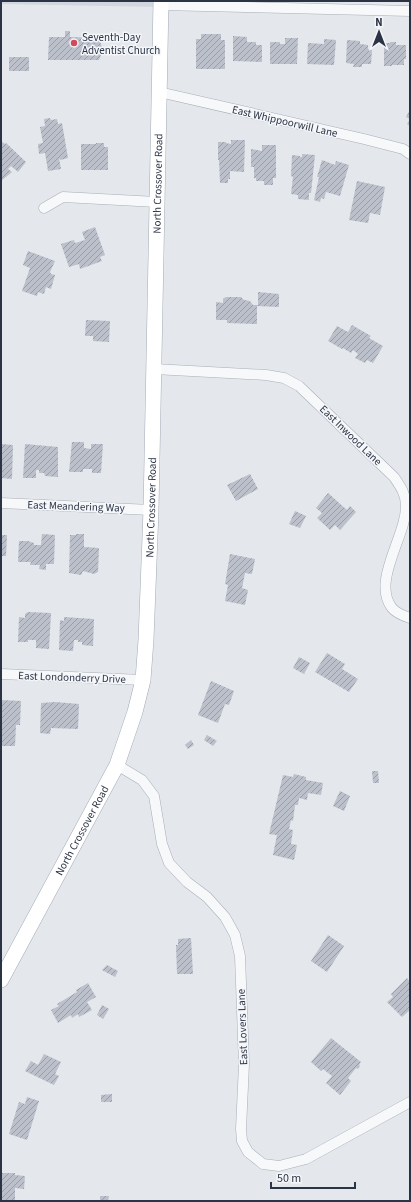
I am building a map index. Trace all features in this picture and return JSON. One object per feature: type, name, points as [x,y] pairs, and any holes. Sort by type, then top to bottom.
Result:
[{"type":"main road","name":"North Crossover Road","points":[[1,980],[117,766],[136,712],[143,680],[151,510],[161,3]]},
{"type":"street","points":[[161,3],[410,11]]},
{"type":"street","name":"East Whippoorwill Lane","points":[[159,92],[364,139],[403,149],[410,154]]},
{"type":"street","points":[[44,208],[63,197],[157,202]]},
{"type":"street","name":"East Inwood Lane","points":[[154,369],[266,375],[284,378],[299,386],[389,472],[403,490],[406,504],[405,518],[388,571],[385,585],[386,597],[392,608],[402,615],[410,618]]},
{"type":"street","name":"East Meandering Way","points":[[1,503],[151,510]]},
{"type":"street","name":"East Londonderry Drive","points":[[1,674],[143,680]]},
{"type":"street","name":"East Lovers Lane","points":[[117,766],[142,780],[154,796],[162,844],[169,863],[225,917],[235,935],[240,956],[244,1064],[241,1129],[242,1141],[248,1152],[263,1164],[279,1166],[306,1159],[410,1102]]},
{"type":"shaded area","points":[[1,1],[161,1],[161,7],[1,4]]},
{"type":"building","name":"Seventh-Day Adventist Church","points":[[65,31],[70,31],[70,37],[99,38],[103,50],[99,60],[48,60],[49,37],[65,37]]},
{"type":"building","points":[[201,34],[221,34],[221,40],[225,40],[225,69],[196,69],[196,39],[201,39]]},
{"type":"building","points":[[233,36],[247,37],[247,42],[256,42],[256,45],[262,45],[262,62],[233,61]]},
{"type":"building","points":[[285,38],[298,38],[297,64],[270,64],[270,42],[280,42],[280,44],[285,44]]},
{"type":"building","points":[[324,39],[336,40],[334,65],[307,64],[308,43],[324,44]]},
{"type":"building","points":[[347,40],[360,41],[360,44],[368,45],[368,49],[372,50],[371,64],[362,64],[362,67],[353,67],[354,64],[346,63]]},
{"type":"building","points":[[396,42],[396,45],[406,45],[406,59],[404,59],[404,65],[384,66],[384,43]]},
{"type":"building","points":[[9,57],[29,57],[29,71],[9,71]]},
{"type":"building","points":[[410,110],[410,119],[406,117]]},
{"type":"building","points":[[50,118],[51,120],[57,119],[58,124],[62,123],[68,158],[60,160],[59,158],[61,169],[48,171],[45,153],[39,154],[38,144],[43,143],[40,127],[45,126],[44,119]]},
{"type":"building","points":[[410,119],[410,126],[407,124]]},
{"type":"building","points":[[231,140],[245,140],[244,172],[230,171],[230,179],[228,179],[228,183],[220,183],[218,142],[226,142],[231,144]]},
{"type":"building","points":[[1,141],[5,144],[6,143],[26,162],[18,172],[11,166],[8,169],[12,172],[1,181]]},
{"type":"building","points":[[104,143],[104,147],[108,147],[108,170],[81,170],[81,144]]},
{"type":"building","points":[[262,145],[276,145],[276,178],[273,178],[273,185],[264,185],[264,181],[256,181],[256,178],[254,178],[254,167],[251,167],[251,149],[262,151]]},
{"type":"building","points":[[302,154],[315,155],[309,200],[298,199],[298,195],[291,194],[293,177],[291,176],[292,155],[302,157]]},
{"type":"building","points":[[322,160],[335,165],[336,161],[349,165],[340,196],[326,192],[324,199],[321,198],[320,202],[314,200],[319,177],[317,177]]},
{"type":"building","points":[[357,181],[385,187],[380,215],[370,213],[368,223],[349,220]]},
{"type":"building","points":[[95,227],[105,255],[100,257],[102,261],[80,269],[79,264],[69,267],[61,244],[74,240],[75,243],[85,240],[82,232]]},
{"type":"building","points":[[28,251],[55,261],[50,272],[51,274],[55,275],[51,289],[46,287],[44,294],[38,292],[37,296],[22,291],[30,268],[23,265]]},
{"type":"building","points":[[258,292],[279,294],[279,307],[257,306],[257,324],[227,323],[227,320],[216,320],[216,302],[223,303],[223,299],[226,297],[241,297],[244,300],[250,301],[253,305],[258,305]]},
{"type":"building","points":[[86,320],[110,321],[109,342],[93,341],[93,336],[85,336]]},
{"type":"building","points":[[352,325],[371,336],[369,338],[383,346],[373,363],[367,360],[365,363],[355,358],[358,354],[353,350],[351,353],[328,341],[337,326],[348,332]]},
{"type":"building","points":[[72,442],[84,442],[84,448],[91,449],[91,444],[103,444],[101,473],[92,473],[92,469],[83,469],[83,472],[69,472]]},
{"type":"building","points":[[1,444],[13,445],[12,479],[1,478]]},
{"type":"building","points":[[25,444],[58,447],[58,477],[45,476],[44,473],[39,473],[39,470],[36,470],[36,478],[23,478]]},
{"type":"building","points":[[250,474],[258,489],[236,501],[227,485]]},
{"type":"building","points":[[328,493],[347,510],[350,506],[356,512],[340,530],[335,525],[330,530],[317,518],[322,513],[316,508]]},
{"type":"building","points":[[295,511],[306,516],[300,528],[289,524]]},
{"type":"building","points":[[42,534],[55,535],[54,564],[46,564],[46,570],[39,569],[40,565],[30,565],[31,562],[18,562],[19,541],[28,541],[34,543],[34,545],[41,545]]},
{"type":"building","points":[[84,534],[84,547],[99,548],[98,572],[94,574],[83,571],[81,575],[69,573],[70,535]]},
{"type":"building","points":[[1,535],[7,535],[6,556],[1,556]]},
{"type":"building","points":[[230,554],[255,559],[252,574],[245,573],[242,588],[248,590],[245,605],[225,601],[228,585],[225,584]]},
{"type":"building","points":[[28,612],[51,613],[49,649],[36,648],[36,640],[18,642],[19,617],[25,618],[25,614]]},
{"type":"building","points":[[64,617],[94,619],[93,646],[82,645],[82,642],[74,640],[73,651],[59,650],[60,620],[64,621]]},
{"type":"building","points":[[327,653],[345,664],[342,669],[358,679],[349,692],[315,672]]},
{"type":"building","points":[[299,657],[310,663],[304,674],[293,668]]},
{"type":"building","points":[[211,681],[234,691],[229,705],[225,704],[218,723],[198,715]]},
{"type":"building","points":[[1,700],[21,701],[20,725],[16,725],[15,746],[1,746]]},
{"type":"building","points":[[55,702],[79,704],[78,729],[51,728],[50,734],[40,733],[41,703]]},
{"type":"building","points":[[207,735],[217,741],[213,746],[204,740]]},
{"type":"building","points":[[191,740],[194,745],[188,749],[185,745]]},
{"type":"building","points":[[372,771],[378,771],[379,783],[373,783]]},
{"type":"building","points":[[294,774],[306,777],[306,780],[323,783],[321,795],[308,793],[307,800],[299,798],[298,805],[295,805],[293,821],[291,820],[289,829],[293,830],[291,844],[297,845],[294,860],[273,855],[277,835],[269,834],[283,775],[293,777]]},
{"type":"building","points":[[340,791],[350,796],[344,811],[333,806]]},
{"type":"building","points":[[328,935],[344,946],[327,972],[311,961]]},
{"type":"building","points":[[191,938],[193,974],[177,974],[176,945],[178,945],[178,939]]},
{"type":"building","points":[[107,965],[118,971],[115,977],[102,970]]},
{"type":"building","points":[[407,978],[410,982],[410,1010],[402,1017],[387,1002],[393,997],[391,994]]},
{"type":"building","points":[[88,983],[96,997],[87,1002],[92,1010],[79,1017],[78,1014],[72,1018],[71,1015],[58,1023],[51,1010],[59,1006],[57,1004],[77,992],[76,990]]},
{"type":"building","points":[[102,1005],[109,1009],[103,1019],[97,1015]]},
{"type":"building","points":[[331,1038],[361,1062],[358,1069],[356,1068],[348,1078],[351,1081],[340,1095],[326,1083],[332,1076],[323,1069],[321,1071],[311,1062]]},
{"type":"building","points":[[44,1054],[61,1062],[55,1074],[59,1076],[54,1085],[25,1071],[31,1061],[38,1065]]},
{"type":"building","points":[[112,1094],[112,1102],[101,1102],[101,1095]]},
{"type":"building","points":[[27,1097],[39,1101],[27,1140],[9,1134],[19,1102],[25,1104]]},
{"type":"building","points":[[1,1173],[15,1173],[15,1175],[25,1176],[24,1189],[15,1188],[15,1201],[1,1201]]},
{"type":"building","points":[[100,1196],[109,1196],[108,1201],[100,1201]]},
{"type":"place","name":"Seventh-Day Adventist Church","points":[[74,43]]}]
